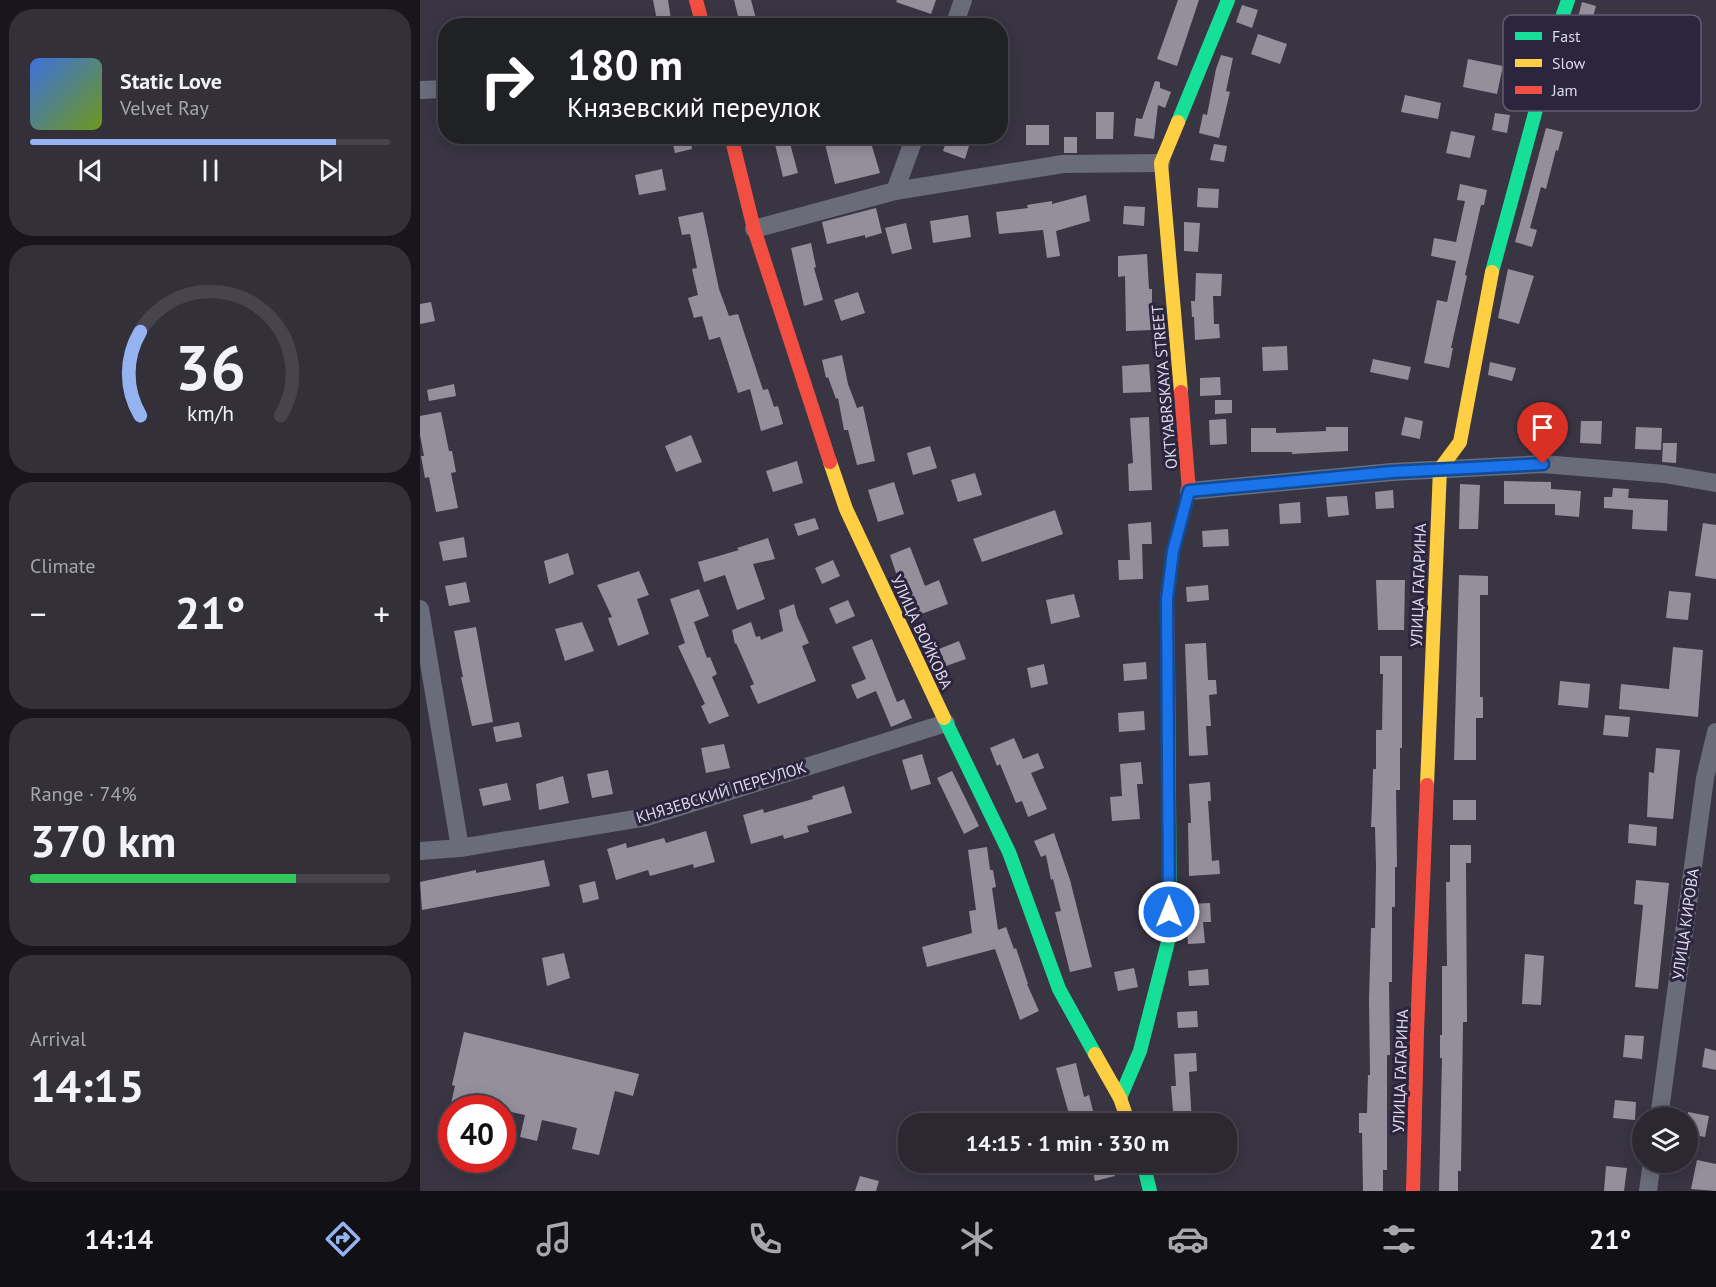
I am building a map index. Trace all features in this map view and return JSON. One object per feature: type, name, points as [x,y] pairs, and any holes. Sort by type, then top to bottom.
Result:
[{"type":"street","points":[[696,0],[701,18]]},
{"type":"street","points":[[957,18],[963,0]]},
{"type":"street","name":"OKTYABRSKAYA STREET","points":[[1120,1098],[1140,1051],[1170,934],[1167,599],[1173,551],[1189,491],[1161,163],[1228,0]]},
{"type":"street","points":[[1563,15],[1568,0]]},
{"type":"street","points":[[420,90],[438,89]]},
{"type":"street","points":[[1440,469],[1460,442],[1494,260],[1535,111]]},
{"type":"street","name":"УЛИЦА ВОЙКОВА","points":[[733,144],[754,229],[846,509],[1009,852],[1059,989],[1120,1098],[1125,1113]]},
{"type":"street","points":[[895,191],[912,144]]},
{"type":"street","points":[[754,229],[895,191],[1063,164],[1161,163]]},
{"type":"street","points":[[1189,491],[1440,469],[1543,464],[1664,474],[1716,483]]},
{"type":"street","name":"УЛИЦА ГАГАРИНА","points":[[1413,1191],[1417,1032],[1440,469]]},
{"type":"street","points":[[420,609],[460,848]]},
{"type":"street","name":"КНЯЗЕВСКИЙ ПЕРЕУЛОК","points":[[420,851],[460,848],[647,817],[946,723]]},
{"type":"street","name":"УЛИЦА КИРОВА","points":[[1660,1107],[1705,778],[1716,732]]},
{"type":"street","points":[[1146,1173],[1150,1191]]},
{"type":"street","points":[[1648,1191],[1650,1173]]},
{"type":"building","points":[[653,0],[668,0],[671,18],[656,18]]},
{"type":"building","points":[[734,0],[751,0],[756,18],[729,18],[738,16]]},
{"type":"building","points":[[897,0],[936,0],[931,14],[896,2]]},
{"type":"building","points":[[1178,0],[1199,0],[1177,66],[1157,59]]},
{"type":"building","points":[[1582,2],[1596,6],[1594,15],[1579,15]]},
{"type":"building","points":[[1242,5],[1258,10],[1252,28],[1236,22]]},
{"type":"building","points":[[1258,34],[1287,44],[1280,64],[1251,54]]},
{"type":"building","points":[[1221,55],[1233,58],[1226,91],[1230,92],[1219,138],[1199,133],[1203,114],[1207,115]]},
{"type":"building","points":[[1468,59],[1503,66],[1497,94],[1463,87]]},
{"type":"building","points":[[1155,81],[1160,82],[1160,88],[1171,92],[1165,108],[1158,105],[1154,139],[1134,136],[1136,118],[1142,119]]},
{"type":"building","points":[[1405,95],[1441,103],[1438,119],[1401,112]]},
{"type":"building","points":[[1096,112],[1114,112],[1113,139],[1096,139]]},
{"type":"building","points":[[1495,113],[1510,115],[1507,133],[1492,130]]},
{"type":"building","points":[[1026,125],[1049,125],[1049,145],[1026,145]]},
{"type":"building","points":[[1546,128],[1563,132],[1546,189],[1541,187],[1530,228],[1537,230],[1532,247],[1515,242]]},
{"type":"building","points":[[1451,131],[1475,136],[1470,158],[1446,153]]},
{"type":"building","points":[[1064,137],[1077,137],[1077,153],[1064,153]]},
{"type":"building","points":[[673,144],[691,144],[692,149],[675,153]]},
{"type":"building","points":[[775,144],[790,144],[798,173],[783,177]]},
{"type":"building","points":[[825,144],[871,144],[880,173],[835,184]]},
{"type":"building","points":[[945,144],[970,144],[965,159],[943,151]]},
{"type":"building","points":[[1214,144],[1227,146],[1224,162],[1210,160]]},
{"type":"building","points":[[662,169],[666,190],[639,195],[635,175]]},
{"type":"building","points":[[1460,184],[1487,190],[1484,205],[1481,205],[1465,275],[1467,276],[1451,348],[1453,348],[1449,368],[1424,363],[1437,300],[1447,302],[1456,261],[1431,256],[1434,238],[1456,242],[1465,201],[1457,200]]},
{"type":"building","points":[[1198,188],[1219,189],[1218,208],[1197,207]]},
{"type":"building","points":[[1086,195],[1090,221],[1056,231],[1060,256],[1047,258],[1043,230],[999,234],[996,212],[1028,208],[1027,205],[1052,201],[1052,204]]},
{"type":"building","points":[[1124,206],[1145,207],[1144,226],[1123,224]]},
{"type":"building","points":[[876,208],[882,233],[827,244],[822,222]]},
{"type":"building","points":[[703,212],[719,289],[729,316],[738,314],[763,390],[768,389],[774,407],[778,406],[783,424],[761,431],[750,389],[738,393],[720,337],[709,340],[702,316],[694,318],[688,298],[698,295],[692,269],[697,268],[690,234],[682,235],[678,217]]},
{"type":"building","points":[[968,215],[971,237],[933,243],[930,221]]},
{"type":"building","points":[[1184,222],[1200,223],[1198,252],[1184,251]]},
{"type":"building","points":[[906,223],[912,249],[892,254],[885,228]]},
{"type":"building","points":[[811,243],[816,267],[814,268],[823,300],[804,306],[791,248]]},
{"type":"building","points":[[1147,254],[1149,289],[1152,289],[1152,330],[1126,331],[1125,276],[1118,277],[1118,256]]},
{"type":"building","points":[[1508,269],[1534,276],[1519,324],[1498,318]]},
{"type":"building","points":[[1196,273],[1222,274],[1221,296],[1213,296],[1214,324],[1219,324],[1220,338],[1195,340],[1191,301],[1195,301]]},
{"type":"building","points":[[858,292],[865,313],[841,321],[834,300]]},
{"type":"building","points":[[431,302],[435,321],[420,324],[420,304]]},
{"type":"building","points":[[1287,346],[1288,370],[1263,371],[1262,347]]},
{"type":"building","points":[[842,355],[848,384],[857,408],[863,406],[875,461],[857,465],[848,430],[844,430],[838,398],[836,399],[828,377],[826,378],[822,360]]},
{"type":"building","points":[[1373,359],[1411,367],[1408,380],[1370,372]]},
{"type":"building","points":[[1490,362],[1516,368],[1512,381],[1488,375]]},
{"type":"building","points":[[1149,364],[1151,392],[1123,393],[1122,366]]},
{"type":"building","points":[[1220,377],[1221,395],[1200,396],[1200,378]]},
{"type":"building","points":[[454,384],[456,396],[429,401],[427,390]]},
{"type":"building","points":[[1215,400],[1232,400],[1232,413],[1215,414]]},
{"type":"building","points":[[441,412],[456,472],[451,473],[458,508],[436,512],[429,477],[425,478],[421,456],[424,456],[420,435],[420,416]]},
{"type":"building","points":[[1149,417],[1152,490],[1129,491],[1128,464],[1133,463],[1130,418]]},
{"type":"building","points":[[1405,417],[1423,421],[1420,439],[1401,435]]},
{"type":"building","points":[[1226,419],[1227,444],[1210,445],[1209,420]]},
{"type":"building","points":[[1581,421],[1602,421],[1601,444],[1580,443]]},
{"type":"building","points":[[1326,427],[1348,427],[1348,451],[1292,454],[1292,452],[1251,452],[1251,428],[1276,428],[1276,433],[1326,431]]},
{"type":"building","points":[[1636,427],[1662,428],[1661,450],[1635,449]]},
{"type":"building","points":[[691,435],[702,462],[676,472],[665,446]]},
{"type":"building","points":[[1663,443],[1677,443],[1676,463],[1662,462]]},
{"type":"building","points":[[930,446],[937,468],[913,475],[907,453]]},
{"type":"building","points":[[797,461],[803,483],[773,492],[766,471]]},
{"type":"building","points":[[975,473],[982,495],[958,502],[951,480]]},
{"type":"building","points":[[1504,481],[1551,482],[1551,489],[1581,491],[1579,517],[1555,515],[1555,504],[1504,504]]},
{"type":"building","points":[[894,482],[904,514],[878,522],[868,490]]},
{"type":"building","points":[[1460,484],[1480,485],[1478,529],[1459,529]]},
{"type":"building","points":[[1613,488],[1629,489],[1628,498],[1668,500],[1667,531],[1632,529],[1633,510],[1604,508],[1604,497],[1612,497]]},
{"type":"building","points":[[1393,490],[1394,508],[1376,509],[1375,492]]},
{"type":"building","points":[[1347,496],[1349,515],[1328,517],[1326,497]]},
{"type":"building","points":[[1300,502],[1301,523],[1280,524],[1279,504]]},
{"type":"building","points":[[1055,510],[1063,534],[982,562],[973,539]]},
{"type":"building","points":[[815,518],[819,529],[798,536],[794,524]]},
{"type":"building","points":[[1151,522],[1152,544],[1142,544],[1143,579],[1119,580],[1118,560],[1130,560],[1128,524]]},
{"type":"building","points":[[1703,523],[1716,525],[1716,579],[1695,576]]},
{"type":"building","points":[[1228,529],[1229,546],[1203,547],[1202,531]]},
{"type":"building","points":[[464,537],[467,557],[443,561],[439,542]]},
{"type":"building","points":[[768,538],[775,559],[753,564],[765,599],[737,610],[725,575],[704,582],[698,562],[739,550],[737,548]]},
{"type":"building","points":[[910,547],[925,586],[939,580],[948,604],[916,616],[900,572],[896,573],[890,555]]},
{"type":"building","points":[[568,553],[574,574],[549,584],[544,561]]},
{"type":"building","points":[[833,560],[840,576],[822,584],[815,568]]},
{"type":"building","points":[[639,571],[649,595],[637,599],[649,634],[618,646],[608,618],[612,617],[597,585]]},
{"type":"building","points":[[1459,575],[1488,576],[1488,595],[1480,595],[1480,697],[1483,697],[1483,718],[1476,718],[1476,760],[1454,760]]},
{"type":"building","points":[[1376,580],[1405,580],[1404,630],[1378,630]]},
{"type":"building","points":[[466,582],[470,602],[449,606],[445,586]]},
{"type":"building","points":[[1208,585],[1209,600],[1187,602],[1186,587]]},
{"type":"building","points":[[699,589],[709,616],[694,622],[707,658],[710,657],[717,674],[712,677],[729,716],[709,724],[701,706],[705,704],[678,646],[685,643],[670,599]]},
{"type":"building","points":[[1669,591],[1691,593],[1688,620],[1666,618]]},
{"type":"building","points":[[1074,594],[1080,617],[1051,624],[1046,600]]},
{"type":"building","points":[[848,600],[855,616],[836,624],[829,608]]},
{"type":"building","points":[[794,604],[809,643],[802,646],[816,681],[758,704],[750,686],[754,684],[735,644],[732,630],[751,622],[756,637],[760,636],[761,640],[783,631],[779,610]]},
{"type":"building","points":[[582,622],[594,651],[565,661],[555,629]]},
{"type":"building","points":[[476,627],[493,722],[472,726],[454,631]]},
{"type":"building","points":[[872,639],[897,702],[904,699],[912,718],[891,727],[876,691],[857,699],[851,685],[866,679],[852,647]]},
{"type":"building","points":[[959,641],[966,659],[946,666],[939,649]]},
{"type":"building","points":[[1206,643],[1208,680],[1216,680],[1217,694],[1209,695],[1211,726],[1206,726],[1208,755],[1189,756],[1185,644]]},
{"type":"building","points":[[1673,647],[1703,650],[1698,717],[1619,709],[1621,684],[1669,689]]},
{"type":"building","points":[[1380,656],[1402,656],[1402,748],[1400,748],[1400,790],[1396,790],[1397,867],[1395,867],[1395,907],[1392,907],[1392,982],[1389,982],[1387,1170],[1383,1170],[1383,1191],[1363,1191],[1362,1133],[1359,1133],[1359,1113],[1367,1113],[1368,1075],[1370,1075],[1371,928],[1375,928],[1376,867],[1375,827],[1371,827],[1373,769],[1376,769],[1376,730],[1382,730],[1383,674],[1380,674]]},
{"type":"building","points":[[1146,662],[1147,679],[1124,681],[1123,664]]},
{"type":"building","points":[[1044,664],[1048,684],[1031,688],[1027,668]]},
{"type":"building","points":[[1560,681],[1590,684],[1588,708],[1558,705]]},
{"type":"building","points":[[1144,711],[1145,730],[1119,732],[1118,713]]},
{"type":"building","points":[[1605,715],[1630,717],[1628,737],[1603,735]]},
{"type":"building","points":[[519,722],[522,737],[496,742],[493,727]]},
{"type":"building","points":[[1014,738],[1023,759],[1038,753],[1044,768],[1031,773],[1047,809],[1028,817],[1022,801],[1016,803],[1000,764],[997,766],[990,748]]},
{"type":"building","points":[[724,744],[730,768],[706,773],[701,748]]},
{"type":"building","points":[[1656,748],[1680,750],[1673,819],[1647,817],[1649,772],[1654,773]]},
{"type":"building","points":[[922,754],[931,784],[911,790],[902,760]]},
{"type":"building","points":[[1141,762],[1143,784],[1137,784],[1140,819],[1112,821],[1110,797],[1122,796],[1120,764]]},
{"type":"building","points":[[608,770],[613,794],[592,798],[587,774]]},
{"type":"building","points":[[952,771],[979,826],[964,834],[937,778]]},
{"type":"building","points":[[563,776],[569,803],[539,810],[536,784]]},
{"type":"building","points":[[1210,782],[1211,801],[1208,801],[1212,861],[1219,860],[1220,874],[1189,876],[1188,823],[1191,823],[1189,784]]},
{"type":"building","points":[[507,783],[511,800],[483,806],[479,789]]},
{"type":"building","points":[[844,786],[852,813],[807,826],[809,832],[784,839],[783,835],[751,844],[743,815],[763,809],[764,813],[813,799],[812,796]]},
{"type":"building","points":[[1453,800],[1476,800],[1476,820],[1453,820]]},
{"type":"building","points":[[1629,824],[1657,827],[1656,846],[1628,843]]},
{"type":"building","points":[[706,831],[715,862],[694,868],[693,864],[650,876],[648,870],[616,880],[607,849],[626,843],[627,848],[664,838],[666,843]]},
{"type":"building","points":[[1054,833],[1070,880],[1092,967],[1070,972],[1055,912],[1061,911],[1053,879],[1051,880],[1046,855],[1041,857],[1034,841]]},
{"type":"building","points":[[1450,845],[1471,845],[1471,863],[1466,863],[1467,1022],[1463,1022],[1461,1171],[1458,1171],[1458,1191],[1439,1191],[1442,966],[1447,966],[1446,882],[1450,882]]},
{"type":"building","points":[[987,847],[990,870],[993,870],[996,887],[992,888],[998,930],[1006,927],[1039,1011],[1020,1020],[995,949],[927,967],[922,947],[972,933],[969,911],[976,910],[968,850]]},
{"type":"building","points":[[544,860],[550,886],[422,910],[420,882],[476,870],[476,873]]},
{"type":"building","points":[[1636,880],[1669,883],[1658,989],[1635,987],[1643,905],[1634,904]]},
{"type":"building","points":[[595,881],[599,899],[583,903],[579,885]]},
{"type":"building","points":[[1210,903],[1211,922],[1203,922],[1205,943],[1188,944],[1187,931],[1191,931],[1190,904]]},
{"type":"building","points":[[564,953],[570,978],[547,986],[542,958]]},
{"type":"building","points":[[1525,954],[1544,956],[1541,1005],[1522,1004]]},
{"type":"building","points":[[1134,968],[1138,987],[1118,991],[1114,972]]},
{"type":"building","points":[[1208,969],[1209,985],[1189,986],[1188,971]]},
{"type":"building","points":[[1197,1011],[1198,1027],[1178,1028],[1177,1012]]},
{"type":"building","points":[[464,1032],[639,1074],[633,1096],[615,1091],[599,1155],[572,1149],[577,1128],[542,1120],[537,1141],[520,1137],[525,1115],[516,1113],[516,1095],[453,1095],[455,1086],[452,1085]]},
{"type":"building","points":[[1625,1035],[1644,1036],[1642,1059],[1623,1057]]},
{"type":"building","points":[[1705,1048],[1716,1051],[1716,1070],[1702,1067]]},
{"type":"building","points":[[1196,1053],[1197,1071],[1189,1072],[1191,1113],[1173,1113],[1171,1086],[1176,1086],[1174,1054]]},
{"type":"building","points":[[1076,1063],[1084,1097],[1089,1095],[1094,1113],[1069,1113],[1056,1068]]},
{"type":"building","points":[[1615,1100],[1636,1102],[1636,1107],[1632,1107],[1632,1120],[1613,1118]]},
{"type":"building","points":[[1698,1114],[1709,1116],[1705,1137],[1698,1136]]},
{"type":"building","points":[[1698,1160],[1716,1164],[1716,1191],[1691,1189],[1694,1173],[1698,1173]]},
{"type":"building","points":[[1606,1166],[1627,1168],[1624,1191],[1604,1191]]},
{"type":"building","points":[[1093,1173],[1114,1173],[1115,1176],[1095,1181]]},
{"type":"building","points":[[860,1176],[879,1181],[876,1191],[855,1191]]},
{"type":"traffic: fast","points":[[1178,122],[1228,0]]},
{"type":"traffic: fast","points":[[1563,15],[1568,0]]},
{"type":"traffic: fast","points":[[1492,272],[1536,111]]},
{"type":"traffic: fast","points":[[1120,1098],[1140,1051],[1170,934],[1168,660]]},
{"type":"traffic: fast","points":[[944,718],[1009,852],[1059,989],[1095,1054]]},
{"type":"traffic: fast","points":[[1146,1173],[1150,1191]]},
{"type":"traffic: slow","points":[[1178,122],[1161,163],[1181,392]]},
{"type":"traffic: slow","points":[[1427,785],[1440,469],[1460,442],[1492,272]]},
{"type":"traffic: slow","points":[[830,462],[846,509],[944,718]]},
{"type":"traffic: slow","points":[[1095,1054],[1120,1098],[1125,1113]]},
{"type":"traffic: jam","points":[[696,0],[701,18]]},
{"type":"traffic: jam","points":[[733,144],[754,229],[830,462]]},
{"type":"traffic: jam","points":[[1168,660],[1167,599],[1173,551],[1189,491],[1181,392]]},
{"type":"traffic: jam","points":[[1413,1191],[1427,785]]},
{"type":"route","points":[[1169,912],[1167,599],[1173,551],[1189,491],[1392,472],[1543,464]]}]
